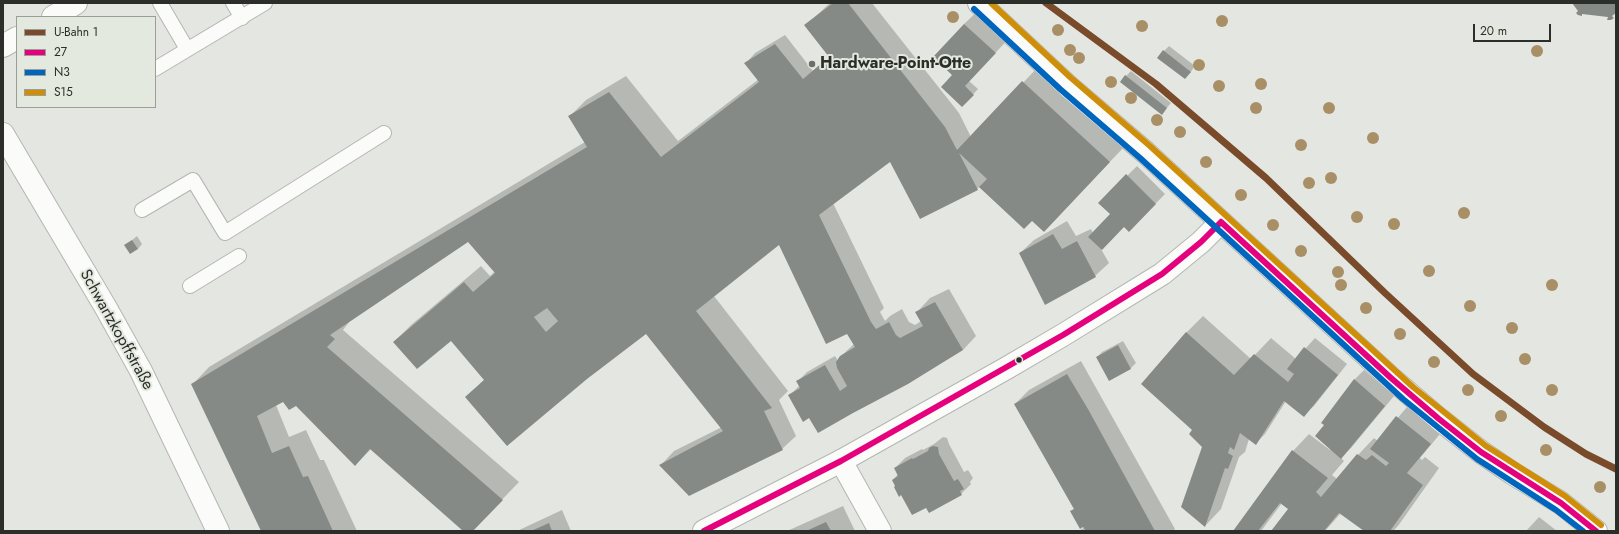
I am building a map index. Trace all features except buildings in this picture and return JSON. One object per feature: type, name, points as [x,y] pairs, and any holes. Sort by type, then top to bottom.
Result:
[{"type":"street","points":[[55,16],[76,3]]},
{"type":"street","points":[[979,3],[1070,88],[1145,152],[1380,369],[1439,419],[1486,456],[1561,503],[1596,531]]},
{"type":"street","points":[[3,46],[16,39]]},
{"type":"street","name":"Schwartzkopffstraße","points":[[3,134],[106,308],[141,371],[218,531]]},
{"type":"street","points":[[704,531],[841,461],[1005,369],[1162,274],[1201,242],[1221,222]]},
{"type":"street","points":[[841,461],[880,531]]},
{"type":"lane","points":[[160,3],[187,49]]},
{"type":"lane","points":[[233,3],[242,18]]},
{"type":"lane","points":[[156,68],[265,3]]},
{"type":"lane","points":[[142,210],[193,180],[225,233],[384,134]]},
{"type":"lane","points":[[190,286],[239,256]]},
{"type":"metro line","name":"1","points":[[1046,3],[1156,84],[1266,178],[1385,293],[1473,374],[1544,427],[1586,454],[1616,469]]},
{"type":"transit line","name":"S15","points":[[991,3],[1070,77],[1150,146],[1413,387],[1486,446],[1565,496],[1601,525]]},
{"type":"transit line","name":"N3","points":[[974,9],[1060,89],[1140,158],[1403,399],[1477,459],[1556,510],[1583,531]]},
{"type":"transit line","name":"27","points":[[1221,222],[1391,378],[1439,419],[1481,452],[1561,503],[1596,531]]},
{"type":"transit line","name":"27","points":[[704,531],[841,461],[1063,335],[1162,274],[1201,242],[1221,222]]},
{"type":"place","name":"Hardware-Point-Otte","points":[[812,64]]}]
